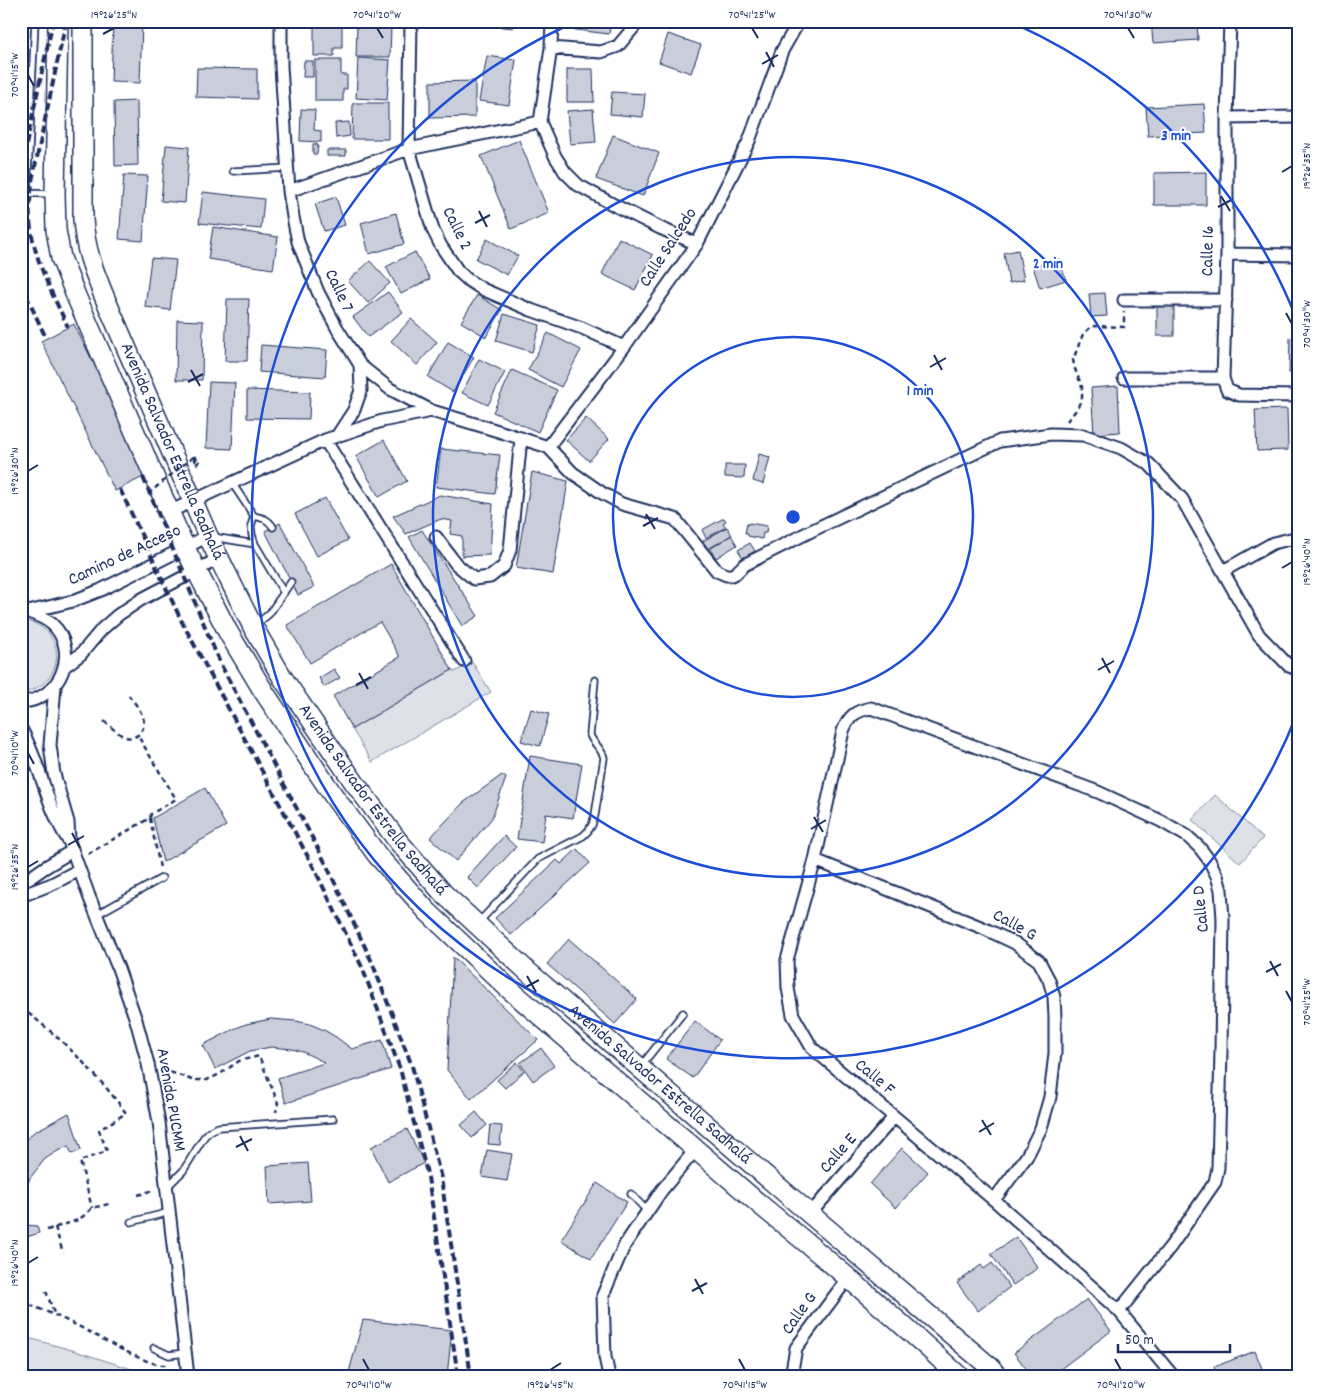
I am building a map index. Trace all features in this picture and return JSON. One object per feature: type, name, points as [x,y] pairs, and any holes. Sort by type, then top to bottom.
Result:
[{"type":"main road","name":"Avenida Salvador Estrella Sadhalá","points":[[58,21],[55,194],[56,230],[61,258],[185,548],[232,640],[264,692],[335,798],[378,856],[427,910],[508,988],[916,1336],[959,1376]]},
{"type":"main road","name":"Avenida Salvador Estrella Sadhalá","points":[[83,21],[83,219],[89,258],[218,559],[252,627],[289,688],[397,840],[443,893],[526,970],[991,1368],[997,1376]]},
{"type":"street","name":"Calle 7","points":[[281,21],[281,66],[289,191],[298,242],[318,292],[360,365],[390,389],[432,411],[548,447]]},
{"type":"street","name":"Calle 2","points":[[411,21],[409,149],[433,230],[441,246],[458,271],[482,289],[531,310],[582,328],[624,347]]},
{"type":"street","points":[[552,21],[551,48],[540,122],[555,156],[565,172],[578,185],[614,205],[697,244]]},
{"type":"street","points":[[551,48],[601,52],[618,46],[634,27],[635,21]]},
{"type":"street","name":"Calle Salcedo","points":[[548,447],[624,347],[697,244],[749,141],[782,51],[799,21]]},
{"type":"street","name":"Calle 16","points":[[1230,21],[1227,118],[1227,254],[1223,378],[1227,390],[1239,396],[1299,396]]},
{"type":"street","points":[[1227,118],[1299,117]]},
{"type":"street","points":[[289,191],[409,149],[540,122]]},
{"type":"street","points":[[1227,254],[1299,255]]},
{"type":"street","points":[[1124,300],[1226,300]]},
{"type":"street","points":[[337,436],[354,410],[361,390],[360,365]]},
{"type":"street","points":[[1124,378],[1223,378]]},
{"type":"street","points":[[169,512],[325,440],[382,421],[432,411]]},
{"type":"street","points":[[548,447],[573,473],[602,493],[622,504],[675,520],[717,571],[729,575],[736,573],[744,565],[813,530],[1000,441],[1051,434],[1083,435],[1121,448],[1150,464],[1182,499],[1259,635],[1289,666],[1299,670]]},
{"type":"street","points":[[436,537],[456,564],[474,579],[490,576],[504,566],[510,550],[521,438]]},
{"type":"street","points":[[325,440],[464,661]]},
{"type":"street","name":"Camino de Acceso","points":[[25,611],[73,601],[100,590],[208,536]]},
{"type":"street","points":[[1223,571],[1273,543],[1299,537]]},
{"type":"street","points":[[65,666],[81,654],[102,629],[118,615],[142,599],[218,559]]},
{"type":"street","points":[[21,702],[43,696],[55,686],[65,666],[62,638],[53,625],[42,616],[25,611]]},
{"type":"street","name":"Avenida PUCMM","points":[[55,686],[50,745],[54,774],[68,822],[74,856]]},
{"type":"street","name":"Calle D","points":[[859,710],[871,708],[1107,796],[1162,821],[1187,836],[1199,847],[1209,860],[1216,876],[1221,890],[1223,919],[1219,1148],[1215,1182],[1171,1246],[1119,1311]]},
{"type":"street","name":"Calle F","points":[[859,710],[847,721],[843,731],[815,860],[787,960],[788,988],[793,1015],[812,1048],[994,1200],[1119,1311],[1173,1376]]},
{"type":"street","name":"Avenida PUCMM","points":[[21,729],[29,742],[58,825],[74,856],[118,968],[136,1020],[148,1064],[159,1122],[188,1376]]},
{"type":"street","points":[[21,884],[44,868],[74,856]]},
{"type":"street","points":[[21,896],[52,884],[74,856]]},
{"type":"street","name":"Calle G","points":[[815,860],[983,928],[1015,943],[1039,961],[1046,974],[1054,997],[1055,1017],[1055,1053],[1050,1097],[1041,1128],[1027,1156],[994,1200]]},
{"type":"street","name":"Calle E","points":[[810,1214],[894,1117]]},
{"type":"street","points":[[609,1376],[604,1356],[604,1295],[624,1246],[662,1190],[696,1149]]},
{"type":"street","name":"Calle G","points":[[791,1376],[796,1348],[848,1278]]},
{"type":"lane","points":[[35,21],[24,193],[55,194]]},
{"type":"lane","points":[[233,171],[288,168]]},
{"type":"lane","points":[[232,483],[254,516],[266,519],[272,527]]},
{"type":"lane","points":[[254,516],[251,526],[255,544],[284,593]]},
{"type":"lane","points":[[208,536],[255,544]]},
{"type":"lane","points":[[252,627],[270,614],[291,582]]},
{"type":"lane","points":[[477,924],[538,859],[583,836],[592,826],[604,758],[603,753],[591,739],[590,735],[595,680]]},
{"type":"lane","points":[[96,915],[162,878]]},
{"type":"lane","points":[[640,1068],[683,1013]]},
{"type":"lane","points":[[167,1186],[183,1171],[204,1137],[213,1129],[333,1119]]},
{"type":"lane","points":[[631,1194],[647,1211]]},
{"type":"lane","points":[[131,1222],[170,1212]]},
{"type":"lane","points":[[154,1348],[169,1355],[186,1358]]},
{"type":"path","points":[[1051,434],[1068,420],[1077,409],[1082,398],[1082,387],[1073,360],[1083,334],[1092,326],[1124,327],[1124,300]]},
{"type":"path","points":[[148,494],[194,456],[198,461],[196,461]]},
{"type":"path","points":[[104,721],[124,736],[131,738],[138,736],[144,724],[143,717],[128,694]]},
{"type":"path","points":[[74,856],[150,818],[151,814],[176,799],[138,736]]},
{"type":"path","points":[[150,818],[162,878]]},
{"type":"path","points":[[21,1008],[38,1020],[64,1044],[126,1113],[99,1130],[107,1151],[80,1161],[92,1208]]},
{"type":"path","points":[[148,1064],[192,1080],[207,1080],[240,1061],[259,1056],[278,1103],[275,1124]]},
{"type":"path","points":[[47,1230],[78,1220],[92,1208],[110,1204]]},
{"type":"path","points":[[56,1227],[63,1254]]},
{"type":"path","points":[[46,1291],[55,1316]]},
{"type":"path","points":[[21,1302],[147,1360],[162,1365],[186,1358]]},
{"type":"shaded area","points":[[21,620],[37,624],[48,633],[54,643],[57,656],[54,668],[48,679],[36,688],[21,693]]},
{"type":"shaded area","points":[[472,662],[491,692],[372,762],[352,729],[452,670],[455,672]]},
{"type":"shaded area","points":[[1215,795],[1263,838],[1240,863],[1192,820]]},
{"type":"shaded area","points":[[21,1336],[141,1372],[143,1376],[21,1376]]},
{"type":"building","points":[[314,21],[342,21],[342,48],[334,48],[334,56],[314,56]]},
{"type":"building","points":[[484,21],[514,21],[513,28],[483,25]]},
{"type":"building","points":[[561,21],[611,21],[609,34],[560,28]]},
{"type":"building","points":[[1151,21],[1197,21],[1198,40],[1153,43]]},
{"type":"building","points":[[113,22],[142,23],[140,83],[111,82]]},
{"type":"building","points":[[357,25],[391,26],[390,57],[356,57]]},
{"type":"building","points":[[668,34],[701,45],[691,73],[659,62]]},
{"type":"building","points":[[487,56],[516,60],[509,105],[479,101]]},
{"type":"building","points":[[358,58],[390,60],[387,100],[356,98]]},
{"type":"building","points":[[315,60],[341,60],[341,75],[347,75],[347,89],[343,89],[343,101],[315,101]]},
{"type":"building","points":[[304,61],[313,61],[313,77],[303,77]]},
{"type":"building","points":[[197,68],[257,69],[257,99],[196,97]]},
{"type":"building","points":[[567,69],[593,69],[594,102],[567,102]]},
{"type":"building","points":[[475,81],[475,117],[430,118],[430,82]]},
{"type":"building","points":[[612,92],[645,94],[643,117],[610,114]]},
{"type":"building","points":[[137,101],[138,165],[115,166],[114,102]]},
{"type":"building","points":[[353,103],[388,103],[388,139],[352,139]]},
{"type":"building","points":[[1204,104],[1206,133],[1148,136],[1146,107]]},
{"type":"building","points":[[301,109],[315,110],[314,130],[321,131],[321,142],[300,141]]},
{"type":"building","points":[[593,109],[596,142],[570,144],[567,111]]},
{"type":"building","points":[[349,122],[350,136],[336,138],[335,123]]},
{"type":"building","points":[[613,135],[659,153],[643,196],[596,179]]},
{"type":"building","points":[[519,140],[549,213],[511,229],[481,156]]},
{"type":"building","points":[[313,144],[318,145],[317,154],[313,154]]},
{"type":"building","points":[[166,145],[189,147],[185,203],[161,201]]},
{"type":"building","points":[[327,150],[346,150],[346,156],[327,156]]},
{"type":"building","points":[[1206,172],[1206,205],[1154,205],[1154,173]]},
{"type":"building","points":[[124,175],[148,176],[143,241],[119,239]]},
{"type":"building","points":[[203,192],[264,199],[261,229],[199,223]]},
{"type":"building","points":[[336,197],[345,225],[324,231],[315,204]]},
{"type":"building","points":[[396,213],[404,244],[369,254],[361,223]]},
{"type":"building","points":[[213,227],[278,237],[273,269],[208,259]]},
{"type":"building","points":[[619,238],[653,255],[635,290],[602,274]]},
{"type":"building","points":[[487,239],[518,256],[507,275],[476,259]]},
{"type":"building","points":[[1018,250],[1024,280],[1009,283],[1004,253]]},
{"type":"building","points":[[415,252],[430,279],[401,294],[386,267]]},
{"type":"building","points":[[151,258],[176,260],[170,310],[145,307]]},
{"type":"building","points":[[1059,259],[1066,280],[1040,288],[1033,267]]},
{"type":"building","points":[[370,261],[390,283],[368,303],[348,281]]},
{"type":"building","points":[[388,292],[403,312],[368,337],[353,317]]},
{"type":"building","points":[[1105,293],[1107,316],[1091,317],[1089,294]]},
{"type":"building","points":[[477,295],[502,310],[486,337],[461,322]]},
{"type":"building","points":[[227,299],[249,299],[247,361],[225,361]]},
{"type":"building","points":[[1157,306],[1174,306],[1174,336],[1157,336]]},
{"type":"building","points":[[504,314],[540,325],[532,352],[496,341]]},
{"type":"building","points":[[411,319],[437,342],[417,365],[391,341]]},
{"type":"building","points":[[177,320],[203,321],[202,380],[176,380]]},
{"type":"building","points":[[74,324],[149,474],[115,491],[41,341]]},
{"type":"building","points":[[548,333],[581,350],[561,387],[528,370]]},
{"type":"building","points":[[1290,338],[1299,338],[1299,374],[1289,373]]},
{"type":"building","points":[[448,342],[474,357],[453,392],[428,377]]},
{"type":"building","points":[[261,345],[327,350],[325,377],[259,372]]},
{"type":"building","points":[[479,359],[505,372],[488,405],[462,393]]},
{"type":"building","points":[[512,370],[557,390],[538,432],[493,412]]},
{"type":"building","points":[[209,382],[235,383],[232,449],[206,448]]},
{"type":"building","points":[[1118,386],[1120,432],[1094,434],[1091,388]]},
{"type":"building","points":[[247,390],[310,392],[309,419],[247,418]]},
{"type":"building","points":[[1287,409],[1288,450],[1257,451],[1255,410]]},
{"type":"building","points":[[586,418],[609,439],[589,461],[566,440]]},
{"type":"building","points":[[384,440],[407,481],[379,497],[356,456]]},
{"type":"building","points":[[441,449],[500,455],[495,494],[436,487]]},
{"type":"building","points":[[759,454],[770,457],[763,484],[753,481]]},
{"type":"building","points":[[725,465],[745,465],[744,478],[725,477]]},
{"type":"building","points":[[532,472],[568,481],[553,574],[516,568]]},
{"type":"building","points":[[440,495],[493,504],[490,555],[462,556],[462,536],[450,534],[452,521],[441,519],[406,534],[393,516]]},
{"type":"building","points":[[325,498],[348,540],[317,556],[295,514]]},
{"type":"building","points":[[724,518],[726,521],[723,523],[726,527],[706,538],[702,530]]},
{"type":"building","points":[[280,523],[314,587],[298,595],[265,531]]},
{"type":"building","points":[[749,523],[767,526],[766,533],[763,533],[762,539],[748,536],[745,533]]},
{"type":"building","points":[[727,527],[732,535],[708,549],[703,541]]},
{"type":"building","points":[[422,530],[478,616],[462,626],[409,537]]},
{"type":"building","points":[[731,535],[737,545],[716,558],[710,549]]},
{"type":"building","points":[[750,543],[755,551],[743,558],[738,550]]},
{"type":"building","points":[[391,564],[452,670],[352,729],[333,696],[400,657],[380,622],[310,663],[287,625]]},
{"type":"building","points":[[334,669],[340,678],[324,687],[319,678]]},
{"type":"building","points":[[531,709],[549,714],[540,746],[521,741]]},
{"type":"building","points":[[530,756],[582,764],[573,818],[546,814],[542,842],[517,839]]},
{"type":"building","points":[[502,775],[506,778],[492,818],[456,861],[430,838],[463,803]]},
{"type":"building","points":[[205,788],[226,826],[163,862],[153,818]]},
{"type":"building","points":[[504,836],[516,847],[478,888],[467,877]]},
{"type":"building","points":[[577,849],[590,863],[511,935],[495,918],[557,860],[561,864]]},
{"type":"building","points":[[569,939],[637,999],[615,1024],[547,964]]},
{"type":"building","points":[[453,957],[538,1040],[471,1099],[447,1070]]},
{"type":"building","points":[[271,1019],[310,1024],[336,1037],[352,1049],[382,1040],[391,1069],[286,1103],[278,1078],[324,1063],[322,1061],[303,1052],[271,1047],[250,1051],[215,1069],[203,1045],[246,1024]]},
{"type":"building","points":[[695,1021],[720,1040],[693,1078],[666,1059]]},
{"type":"building","points":[[541,1048],[554,1066],[533,1081],[520,1063]]},
{"type":"building","points":[[517,1062],[524,1071],[505,1088],[497,1080]]},
{"type":"building","points":[[476,1112],[487,1125],[472,1138],[461,1125]]},
{"type":"building","points":[[69,1113],[81,1150],[72,1154],[68,1146],[56,1152],[45,1159],[30,1178],[25,1190],[23,1215],[26,1225],[37,1226],[39,1233],[21,1239],[21,1144],[34,1132]]},
{"type":"building","points":[[490,1125],[502,1126],[500,1145],[488,1144]]},
{"type":"building","points":[[407,1129],[424,1163],[388,1182],[371,1147]]},
{"type":"building","points":[[902,1148],[928,1172],[896,1208],[870,1184]]},
{"type":"building","points":[[487,1150],[512,1154],[507,1181],[482,1177]]},
{"type":"building","points":[[308,1163],[311,1201],[269,1204],[267,1166]]},
{"type":"building","points":[[597,1183],[627,1202],[591,1259],[561,1240]]},
{"type":"building","points":[[1016,1237],[1038,1268],[1013,1285],[991,1254]]},
{"type":"building","points":[[992,1263],[1010,1287],[978,1311],[957,1283],[981,1265],[984,1269]]},
{"type":"building","points":[[1087,1299],[1111,1331],[1051,1376],[1032,1376],[1014,1353]]},
{"type":"building","points":[[363,1320],[452,1330],[447,1376],[348,1376]]},
{"type":"building","points":[[1255,1351],[1265,1376],[1217,1376],[1214,1367]]},
{"type":"railway","points":[[21,168],[53,21]]},
{"type":"railway","points":[[66,21],[32,181],[30,220],[32,236],[41,267],[68,327]]},
{"type":"railway","points":[[21,284],[46,338]]},
{"type":"railway","points":[[143,477],[220,663],[325,862],[372,962],[412,1066],[441,1178],[471,1376]]},
{"type":"railway","points":[[120,489],[181,620],[314,868],[362,967],[400,1069],[428,1177],[458,1376]]}]
